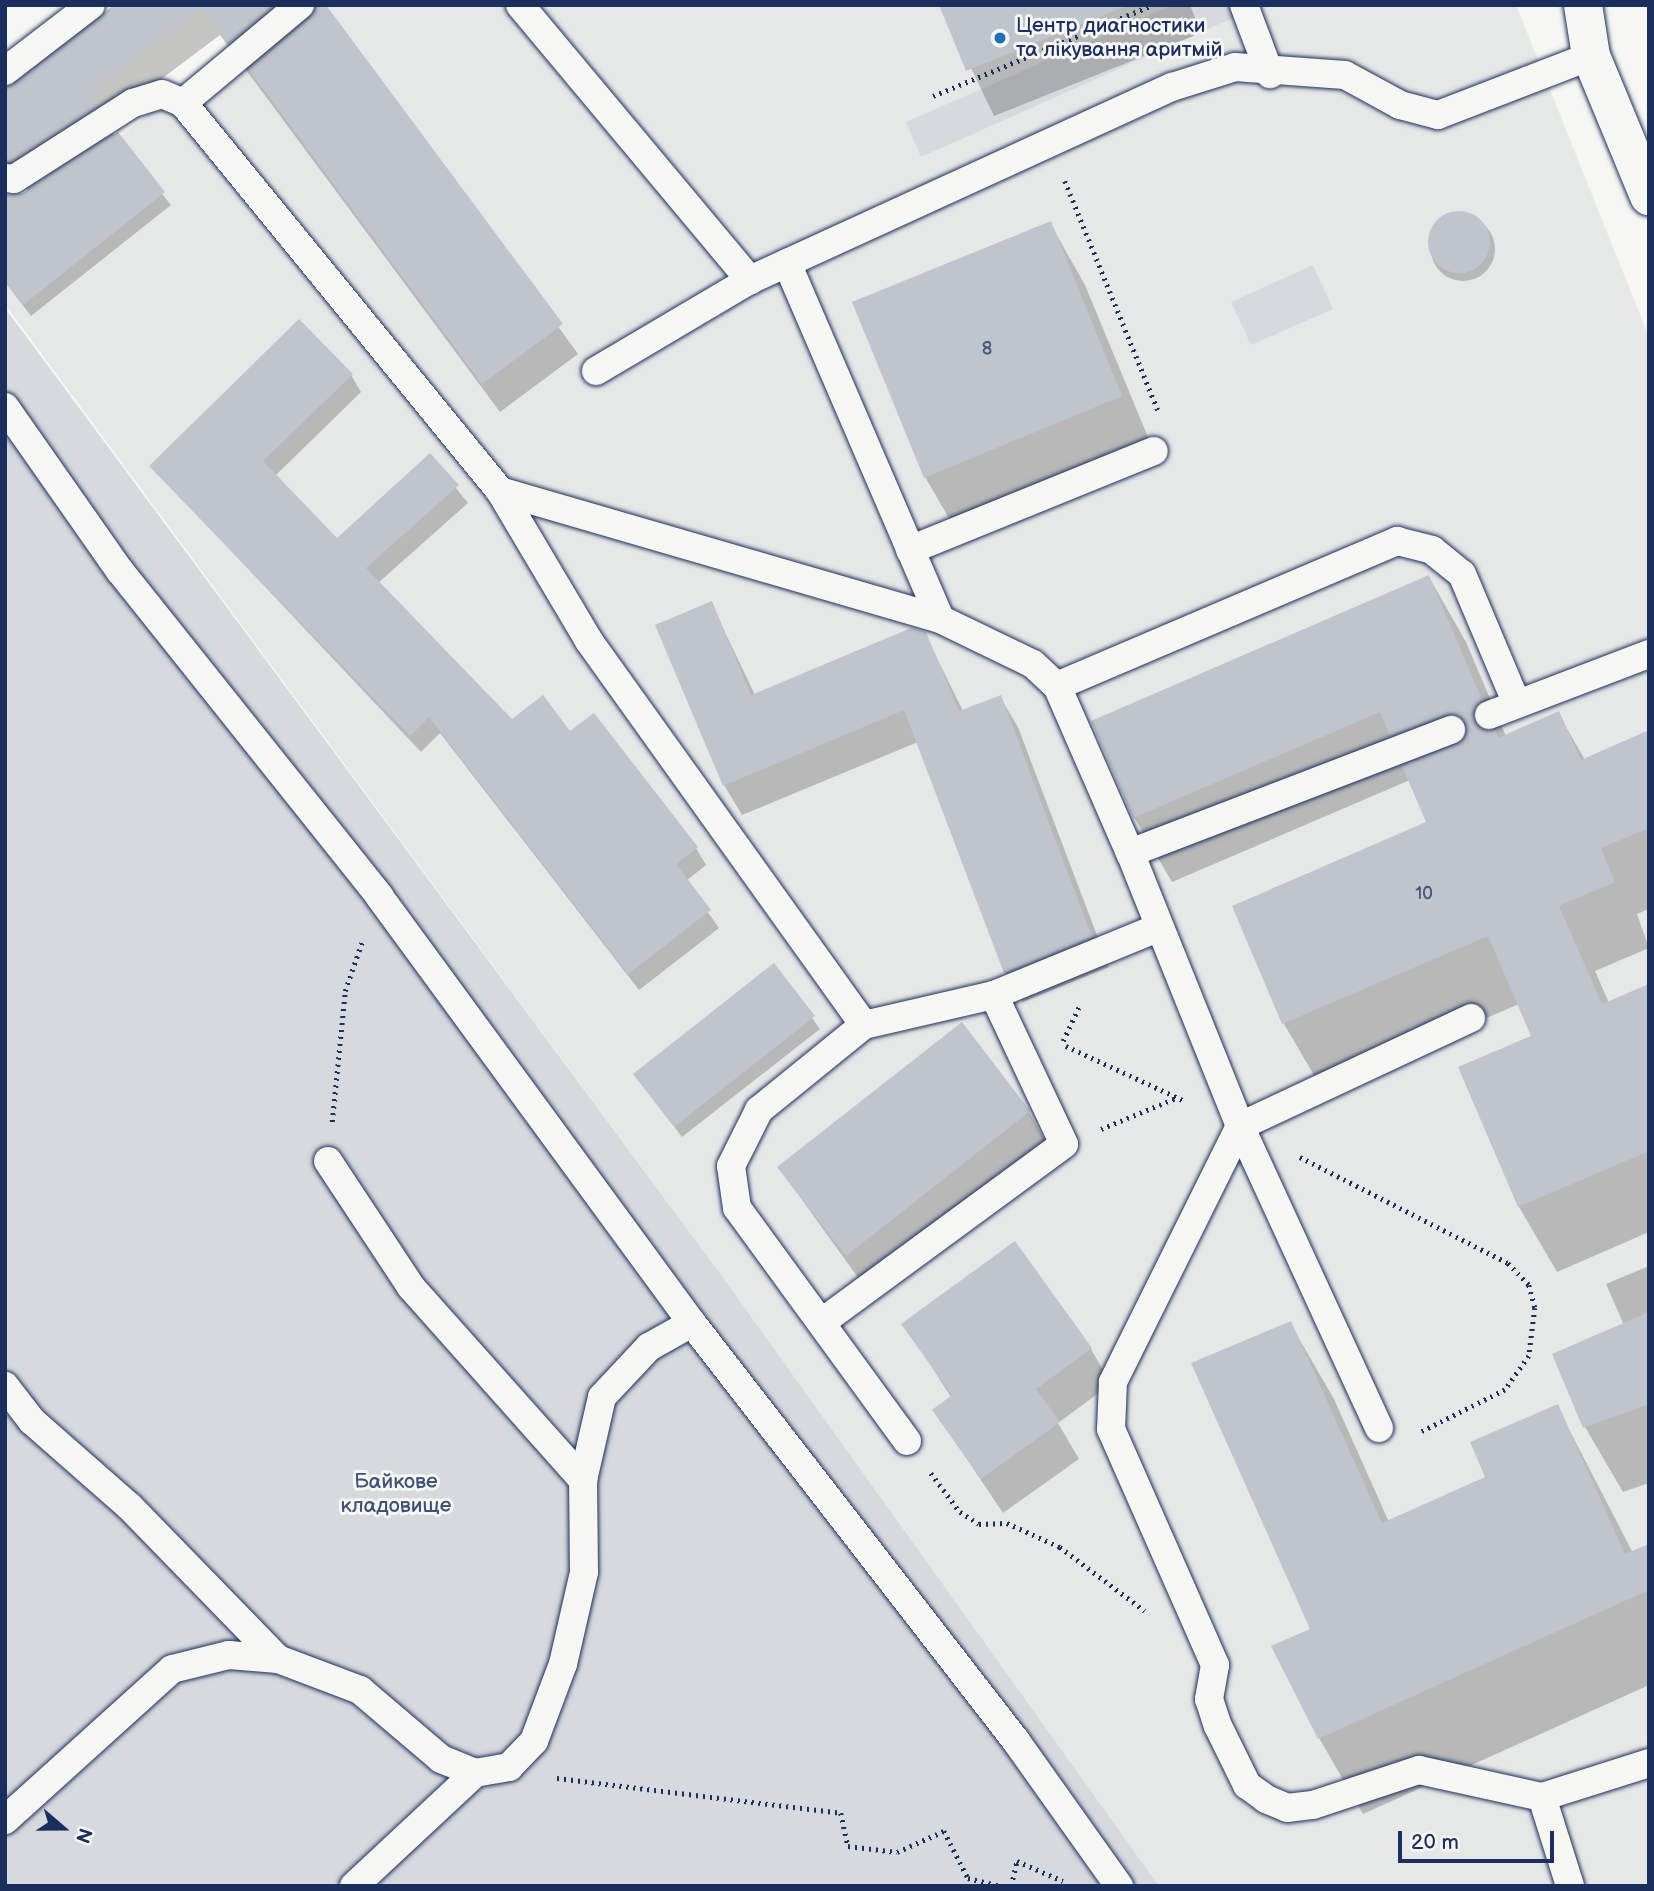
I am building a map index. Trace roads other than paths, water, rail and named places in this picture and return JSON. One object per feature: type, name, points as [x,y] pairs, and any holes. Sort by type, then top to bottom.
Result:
[{"type":"street","points":[[1583,5],[1591,56],[1649,196]]},
{"type":"lane","points":[[5,71],[91,5]]},
{"type":"lane","points":[[183,103],[300,5]]},
{"type":"lane","points":[[520,5],[750,280]]},
{"type":"lane","points":[[1244,5],[1270,74]]},
{"type":"lane","points":[[596,371],[750,280],[1171,88],[1235,67],[1270,74],[1345,75],[1400,104],[1438,115],[1591,56]]},
{"type":"lane","points":[[5,178],[14,178],[133,103],[162,94],[183,103],[499,491],[589,641],[864,1025]]},
{"type":"lane","points":[[787,263],[940,619]]},
{"type":"lane","points":[[5,407],[120,571],[379,895],[692,1323],[1016,1741],[1119,1886]]},
{"type":"lane","points":[[910,550],[1154,451]]},
{"type":"lane","points":[[499,491],[940,619],[1033,664],[1057,686],[1130,853],[1157,928],[1240,1126],[1379,1428]]},
{"type":"lane","points":[[1057,686],[1397,541],[1432,550],[1462,574],[1517,704]]},
{"type":"lane","points":[[1489,715],[1649,654]]},
{"type":"lane","points":[[1130,853],[1451,730]]},
{"type":"lane","points":[[907,1441],[737,1208],[731,1166],[759,1110],[864,1025],[1000,1007],[1108,947],[1157,928]]},
{"type":"lane","points":[[822,1322],[1064,1144],[1000,1007]]},
{"type":"lane","points":[[1471,1018],[1240,1126],[1114,1382],[1111,1429],[1216,1665],[1209,1699],[1218,1726],[1247,1785],[1287,1808],[1419,1770],[1542,1797],[1649,1763]]},
{"type":"lane","points":[[328,1161],[411,1287],[583,1480]]},
{"type":"lane","points":[[5,1820],[172,1669],[229,1655],[278,1659],[360,1690],[441,1759],[474,1773],[509,1767],[534,1741],[563,1664],[584,1572],[583,1480],[602,1397],[649,1347],[692,1323]]},
{"type":"lane","points":[[5,1386],[32,1421],[130,1507],[278,1659]]},
{"type":"lane","points":[[354,1886],[474,1773]]},
{"type":"lane","points":[[1542,1797],[1570,1886]]},
{"type":"place","name":"Центр диагностики та лікування аритмій","points":[[1000,38]]},
{"type":"park label","name":"Байкове кладовище","points":[[396,1494]]}]
